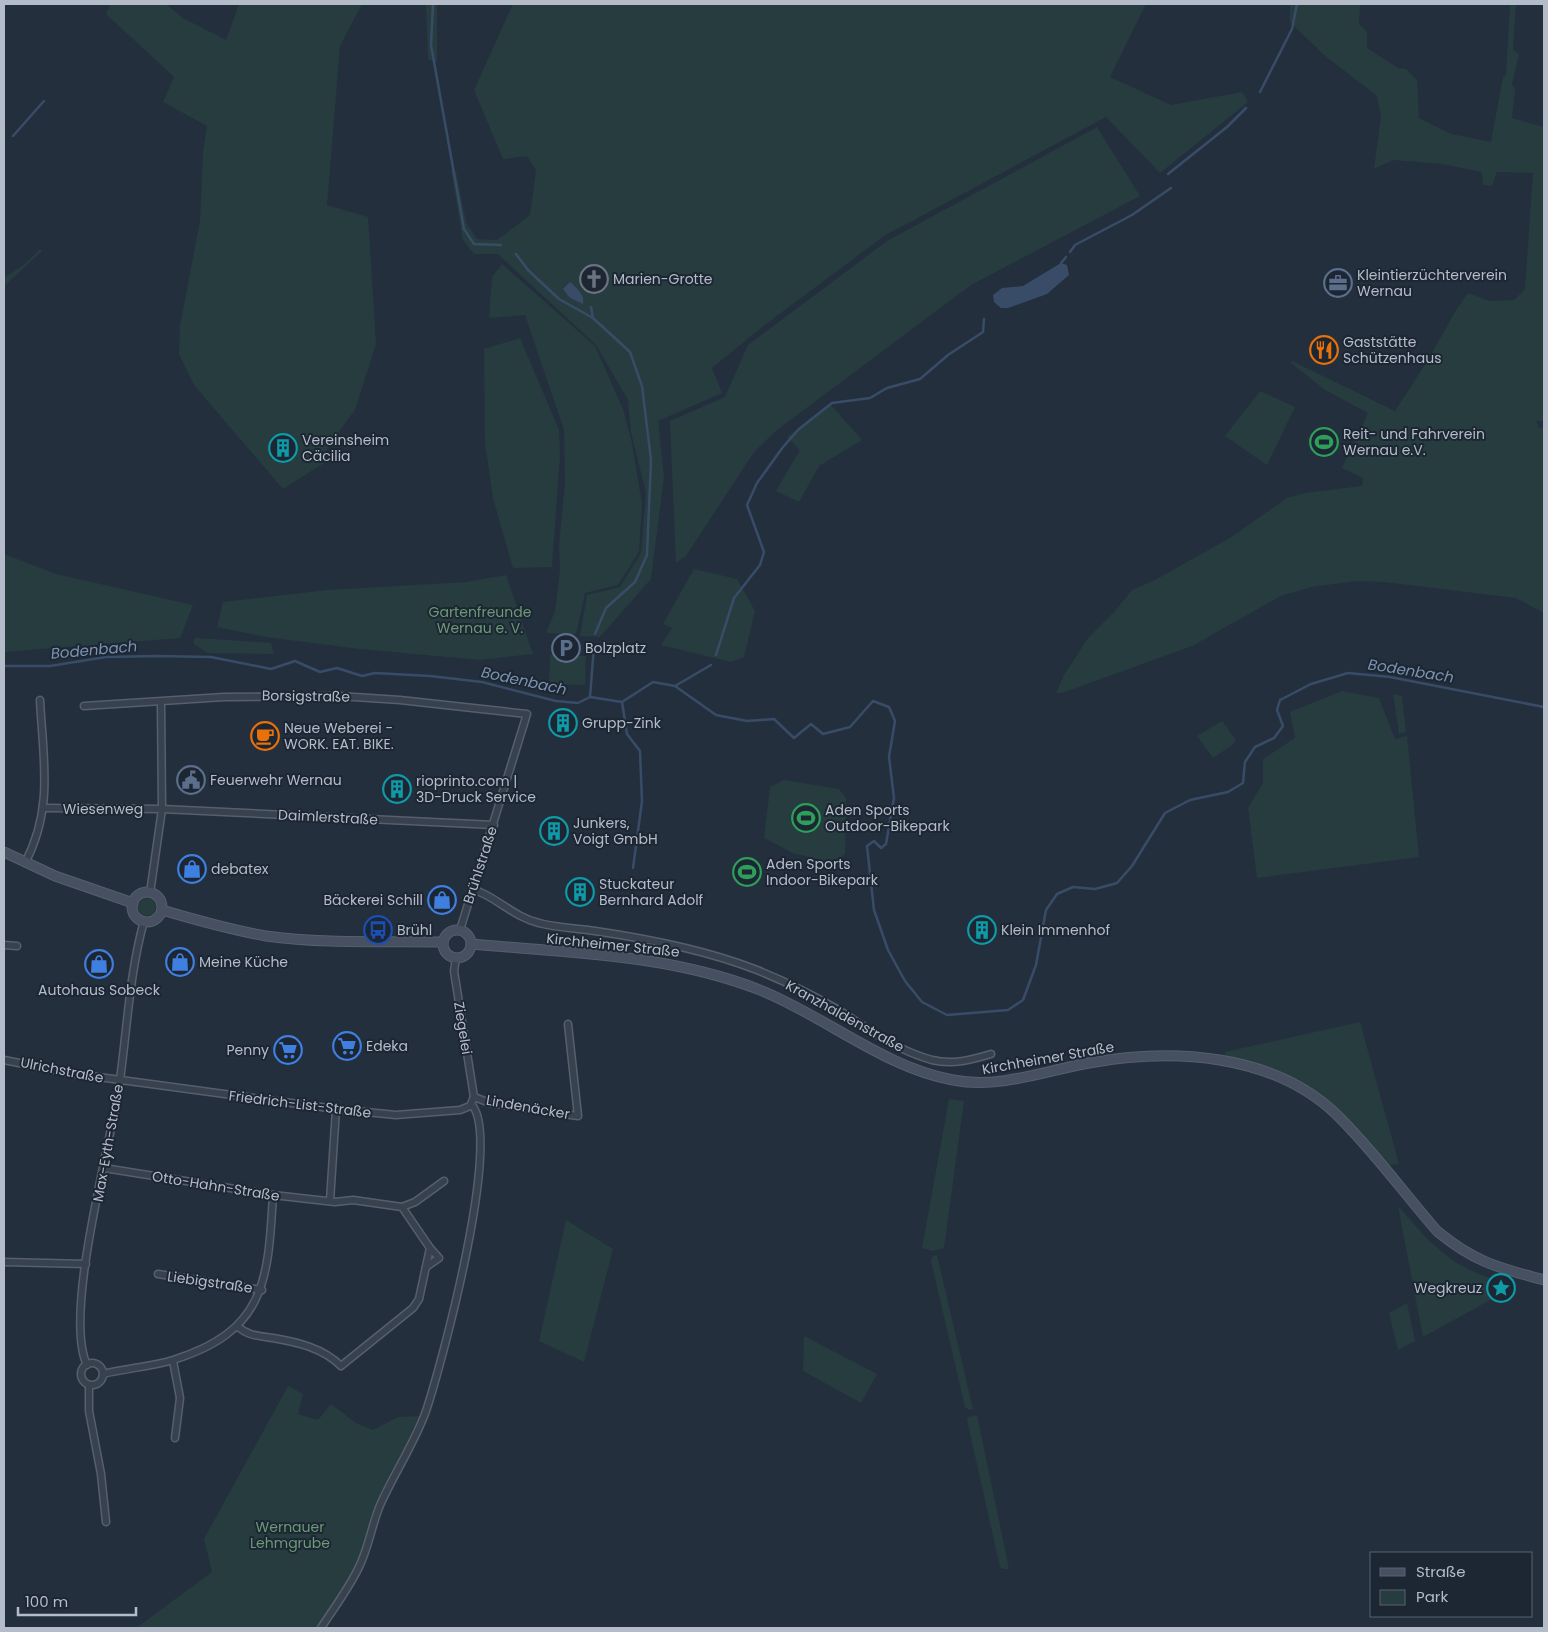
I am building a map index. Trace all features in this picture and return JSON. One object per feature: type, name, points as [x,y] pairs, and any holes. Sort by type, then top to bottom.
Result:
[{"type":"main road","points":[[4,852],[55,876],[133,903]]},
{"type":"main road","points":[[142,893],[150,893],[160,899],[162,910],[153,921],[144,921],[133,912],[133,903],[142,893]]},
{"type":"main road","points":[[162,910],[215,925],[266,936],[306,939],[443,942]]},
{"type":"main road","points":[[460,930],[470,936],[472,944],[468,954],[456,958],[446,954],[443,942],[449,932],[460,930]]},
{"type":"main road","name":"Kirchheimer Straße","points":[[472,944],[625,957],[697,969],[761,991],[909,1067],[953,1080],[978,1084],[1006,1081],[1090,1063],[1149,1057],[1210,1059],[1252,1067],[1292,1083],[1335,1113],[1437,1231],[1455,1246],[1472,1257],[1495,1266],[1544,1280]]},
{"type":"street","name":"Borsigstraße","points":[[84,706],[262,696],[339,696],[400,700],[528,714]]},
{"type":"street","points":[[26,863],[35,844],[45,808],[40,700]]},
{"type":"street","points":[[150,893],[162,809],[161,702]]},
{"type":"street","name":"Brühlstraße","points":[[460,930],[528,714]]},
{"type":"street","name":"Wiesenweg","points":[[45,808],[162,809]]},
{"type":"street","name":"Daimlerstraße","points":[[162,809],[494,825]]},
{"type":"street","name":"Kranzhaldenstraße","points":[[472,889],[487,895],[518,916],[539,923],[670,945],[723,958],[796,988],[836,1009],[853,1022],[902,1048],[933,1060],[954,1063],[991,1054]]},
{"type":"street","name":"Max-Eyth-Straße","points":[[87,1365],[83,1353],[81,1335],[81,1306],[86,1264],[120,1080],[137,947],[144,921]]},
{"type":"street","points":[[4,945],[17,946]]},
{"type":"street","name":"Ziegelei","points":[[456,958],[454,971],[474,1097]]},
{"type":"street","name":"Lindenäcker","points":[[474,1097],[499,1105],[578,1116],[568,1024]]},
{"type":"street","name":"Ulrichstraße","points":[[4,1060],[69,1073],[120,1080]]},
{"type":"street","name":"Friedrich-List-Straße","points":[[120,1080],[336,1109],[416,1114],[460,1110],[471,1104]]},
{"type":"street","points":[[321,1628],[359,1567],[380,1504],[426,1412],[456,1302],[480,1181],[482,1156],[477,1114],[471,1104],[474,1097]]},
{"type":"street","points":[[330,1201],[336,1109]]},
{"type":"street","name":"Otto-Hahn-Straße","points":[[104,1168],[273,1195],[330,1201],[353,1200],[402,1207]]},
{"type":"street","points":[[426,1267],[439,1258],[402,1207],[415,1202],[444,1181]]},
{"type":"street","points":[[102,1374],[173,1361],[203,1349],[223,1338],[237,1326],[248,1314],[262,1290],[269,1258],[273,1195]]},
{"type":"street","points":[[237,1326],[247,1334],[311,1347],[327,1354],[341,1366],[414,1308],[419,1299],[430,1248]]},
{"type":"street","points":[[4,1262],[86,1264]]},
{"type":"street","name":"Liebigstraße","points":[[158,1274],[262,1290]]},
{"type":"street","points":[[173,1361],[180,1398],[175,1438]]},
{"type":"street","points":[[96,1364],[101,1368],[102,1374],[97,1384],[89,1385],[84,1382],[81,1376],[83,1368],[87,1365],[96,1364]]},
{"type":"street","points":[[89,1385],[89,1411],[101,1474],[106,1522]]},
{"type":"green space","points":[[110,4],[166,4],[183,18],[226,40],[239,4],[362,4],[340,46],[327,205],[368,217],[376,344],[355,410],[327,448],[324,463],[283,489],[194,385],[179,354],[180,326],[200,221],[203,153],[207,126],[163,102],[174,77],[106,14]]},
{"type":"green space","points":[[426,4],[437,4],[437,62],[428,59]]},
{"type":"green space","points":[[513,4],[1146,4],[1110,77],[1171,105],[1242,92],[1248,102],[1160,173],[1106,117],[884,236],[762,327],[712,368],[722,393],[658,421],[664,477],[651,579],[600,637],[580,636],[587,595],[620,587],[641,553],[646,493],[631,432],[628,400],[596,345],[498,254],[474,254],[463,240],[451,170],[456,172],[466,222],[477,239],[497,240],[530,215],[536,170],[527,156],[503,159],[474,90]]},
{"type":"green space","points":[[1290,4],[1360,4],[1359,24],[1367,32],[1367,48],[1398,68],[1406,69],[1417,80],[1419,118],[1451,134],[1491,142],[1503,77],[1506,75],[1510,4],[1516,4],[1513,50],[1519,54],[1512,84],[1515,89],[1512,118],[1544,127],[1544,421],[1536,421],[1539,428],[1544,428],[1544,613],[1516,598],[1384,582],[1356,581],[1311,587],[1281,596],[1192,646],[1062,693],[1056,693],[1064,675],[1088,638],[1115,611],[1132,590],[1155,580],[1230,538],[1287,498],[1305,493],[1362,486],[1363,478],[1342,468],[1368,413],[1325,390],[1291,363],[1292,361],[1395,411],[1468,293],[1489,301],[1514,300],[1525,289],[1533,173],[1497,172],[1492,186],[1483,185],[1482,172],[1442,164],[1393,160],[1374,169],[1381,117],[1377,96],[1324,55],[1290,22]]},
{"type":"green space","points":[[1097,127],[1140,196],[971,285],[777,430],[754,452],[686,556],[676,563],[670,421],[725,397],[748,345],[887,241]]},
{"type":"green space","points":[[40,249],[42,251],[4,286],[4,278],[25,264]]},
{"type":"green space","points":[[502,264],[595,346],[623,409],[632,443],[642,504],[639,552],[618,585],[585,593],[576,634],[546,633],[555,611],[560,570],[559,545],[565,483],[564,430],[525,315],[489,318],[492,277]]},
{"type":"green space","points":[[520,338],[559,430],[560,455],[552,567],[513,568],[493,498],[485,443],[484,349]]},
{"type":"green space","points":[[1260,391],[1295,407],[1267,465],[1225,436]]},
{"type":"green space","points":[[830,404],[862,440],[819,466],[799,502],[776,491],[800,450],[787,437]]},
{"type":"green space","points":[[4,554],[56,574],[193,605],[180,638],[4,652]]},
{"type":"green space","points":[[694,569],[737,579],[755,611],[744,657],[731,662],[661,645],[672,628],[663,624]]},
{"type":"green space","name":"Gartenfreunde Wernau e. V.","points":[[506,575],[533,654],[480,660],[360,649],[266,637],[217,627],[223,602],[327,590],[466,582]]},
{"type":"green space","points":[[196,638],[271,643],[274,654],[208,653],[195,645],[193,641]]},
{"type":"green space","points":[[550,655],[586,656],[585,685],[549,684]]},
{"type":"green space","points":[[1342,691],[1379,698],[1395,739],[1407,736],[1419,857],[1257,878],[1248,808],[1263,783],[1263,759],[1295,738],[1290,712]]},
{"type":"green space","points":[[1393,694],[1402,696],[1406,732],[1399,734]]},
{"type":"green space","points":[[1222,721],[1236,740],[1213,758],[1197,736]]},
{"type":"green space","name":"Aden Sports Outdoor-Bikepark","points":[[784,780],[839,789],[846,798],[845,853],[836,864],[793,853],[764,838],[770,787]]},
{"type":"green space","points":[[147,898],[153,901],[156,907],[153,913],[147,916],[141,913],[138,907],[141,901]]},
{"type":"green space","points":[[1360,1022],[1399,1164],[1388,1165],[1352,1124],[1335,1108],[1299,1082],[1278,1072],[1225,1056],[1225,1052]]},
{"type":"green space","points":[[949,1099],[964,1101],[944,1248],[932,1251],[922,1248]]},
{"type":"green space","points":[[1398,1206],[1424,1235],[1447,1256],[1474,1272],[1511,1285],[1510,1289],[1423,1337]]},
{"type":"green space","points":[[566,1220],[613,1249],[584,1362],[539,1341]]},
{"type":"green space","points":[[937,1255],[973,1409],[969,1410],[965,1407],[931,1261],[933,1256]]},
{"type":"green space","points":[[1407,1303],[1415,1341],[1398,1350],[1389,1313]]},
{"type":"green space","points":[[804,1336],[877,1374],[861,1403],[803,1371]]},
{"type":"green space","name":"Wernauer Lehmgrube","points":[[288,1386],[303,1394],[298,1414],[318,1420],[331,1404],[356,1423],[373,1430],[398,1417],[419,1416],[379,1504],[358,1566],[320,1628],[136,1628],[212,1572],[204,1539]]},
{"type":"green space","points":[[977,1415],[1009,1569],[1000,1567],[967,1420],[969,1417]]},
{"type":"water","points":[[1061,263],[1067,265],[1069,275],[1047,294],[1008,308],[1001,308],[994,302],[993,295],[1002,288],[1023,286]]},
{"type":"water","points":[[570,282],[582,295],[583,304],[570,298],[563,289]]},
{"type":"waterway","points":[[433,4],[431,45],[464,229],[474,244],[501,245]]},
{"type":"waterway","points":[[1260,92],[1292,29],[1297,4]]},
{"type":"waterway","points":[[13,136],[44,101]]},
{"type":"waterway","points":[[1168,174],[1227,127],[1246,108]]},
{"type":"waterway","points":[[1070,252],[1075,245],[1132,215],[1171,188]]},
{"type":"waterway","points":[[516,254],[528,270],[559,299],[593,318],[630,352],[642,386],[651,460],[647,555],[635,582],[606,608],[595,634]]},
{"type":"waterway","points":[[1061,263],[1066,257]]},
{"type":"waterway","points":[[591,307],[593,318]]},
{"type":"waterway","points":[[716,655],[734,598],[760,565],[764,552],[747,505],[757,483],[783,447],[799,429],[832,403],[870,398],[887,388],[920,379],[948,355],[983,332],[984,319]]},
{"type":"waterway","points":[[590,697],[594,646]]},
{"type":"waterway","name":"Bodenbach","points":[[4,666],[50,666],[106,657],[156,656],[211,657],[271,669],[295,661],[320,672],[337,668],[362,676],[375,673],[430,676],[482,682],[556,701],[578,703],[590,697],[622,702],[653,682],[675,686],[716,715],[747,721],[774,719],[794,738],[811,724],[823,734],[850,727],[873,701],[889,707],[895,721],[889,757],[894,798],[886,844],[881,848],[874,841],[867,846],[874,910],[888,950],[905,981],[922,1002],[947,1015],[1008,1010],[1023,1000],[1036,965],[1046,910],[1057,894],[1073,887],[1095,889],[1117,883],[1132,866],[1165,813],[1190,800],[1228,792],[1243,783],[1245,762],[1255,747],[1274,738],[1283,726],[1277,710],[1280,700],[1311,684],[1348,673],[1390,677],[1544,707]]},
{"type":"waterway","points":[[675,686],[711,665]]},
{"type":"waterway","points":[[622,702],[627,734],[640,751],[642,801],[633,868]]},
{"type":"place","name":"Marien-Grotte","points":[[594,279]]},
{"type":"place","name":"Kleintierzüchterverein Wernau","points":[[1338,283]]},
{"type":"place","name":"Gaststätte Schützenhaus","points":[[1324,350]]},
{"type":"place","name":"Reit- und Fahrverein Wernau e.V.","points":[[1324,442]]},
{"type":"place","name":"Vereinsheim Cäcilia","points":[[283,448]]},
{"type":"place","name":"Bolzplatz","points":[[566,648]]},
{"type":"place","name":"Grupp-Zink","points":[[563,723]]},
{"type":"place","name":"Neue Weberei - WORK. EAT. BIKE.","points":[[265,736]]},
{"type":"place","name":"Feuerwehr Wernau","points":[[191,780]]},
{"type":"place","name":"rioprinto.com | 3D-Druck Service","points":[[397,789]]},
{"type":"place","name":"Aden Sports Outdoor-Bikepark","points":[[806,818]]},
{"type":"place","name":"Junkers, Voigt GmbH","points":[[554,831]]},
{"type":"place","name":"debatex","points":[[192,869]]},
{"type":"place","name":"Aden Sports Indoor-Bikepark","points":[[747,872]]},
{"type":"place","name":"Stuckateur Bernhard Adolf","points":[[580,892]]},
{"type":"place","name":"Bäckerei Schill","points":[[442,900]]},
{"type":"place","name":"Brühl","points":[[378,930]]},
{"type":"place","name":"Klein Immenhof","points":[[982,930]]},
{"type":"place","name":"Meine Küche","points":[[180,962]]},
{"type":"place","name":"Autohaus Sobeck","points":[[99,964]]},
{"type":"place","name":"Edeka","points":[[347,1046]]},
{"type":"place","name":"Penny","points":[[288,1050]]},
{"type":"place","name":"Wegkreuz","points":[[1501,1288]]}]
